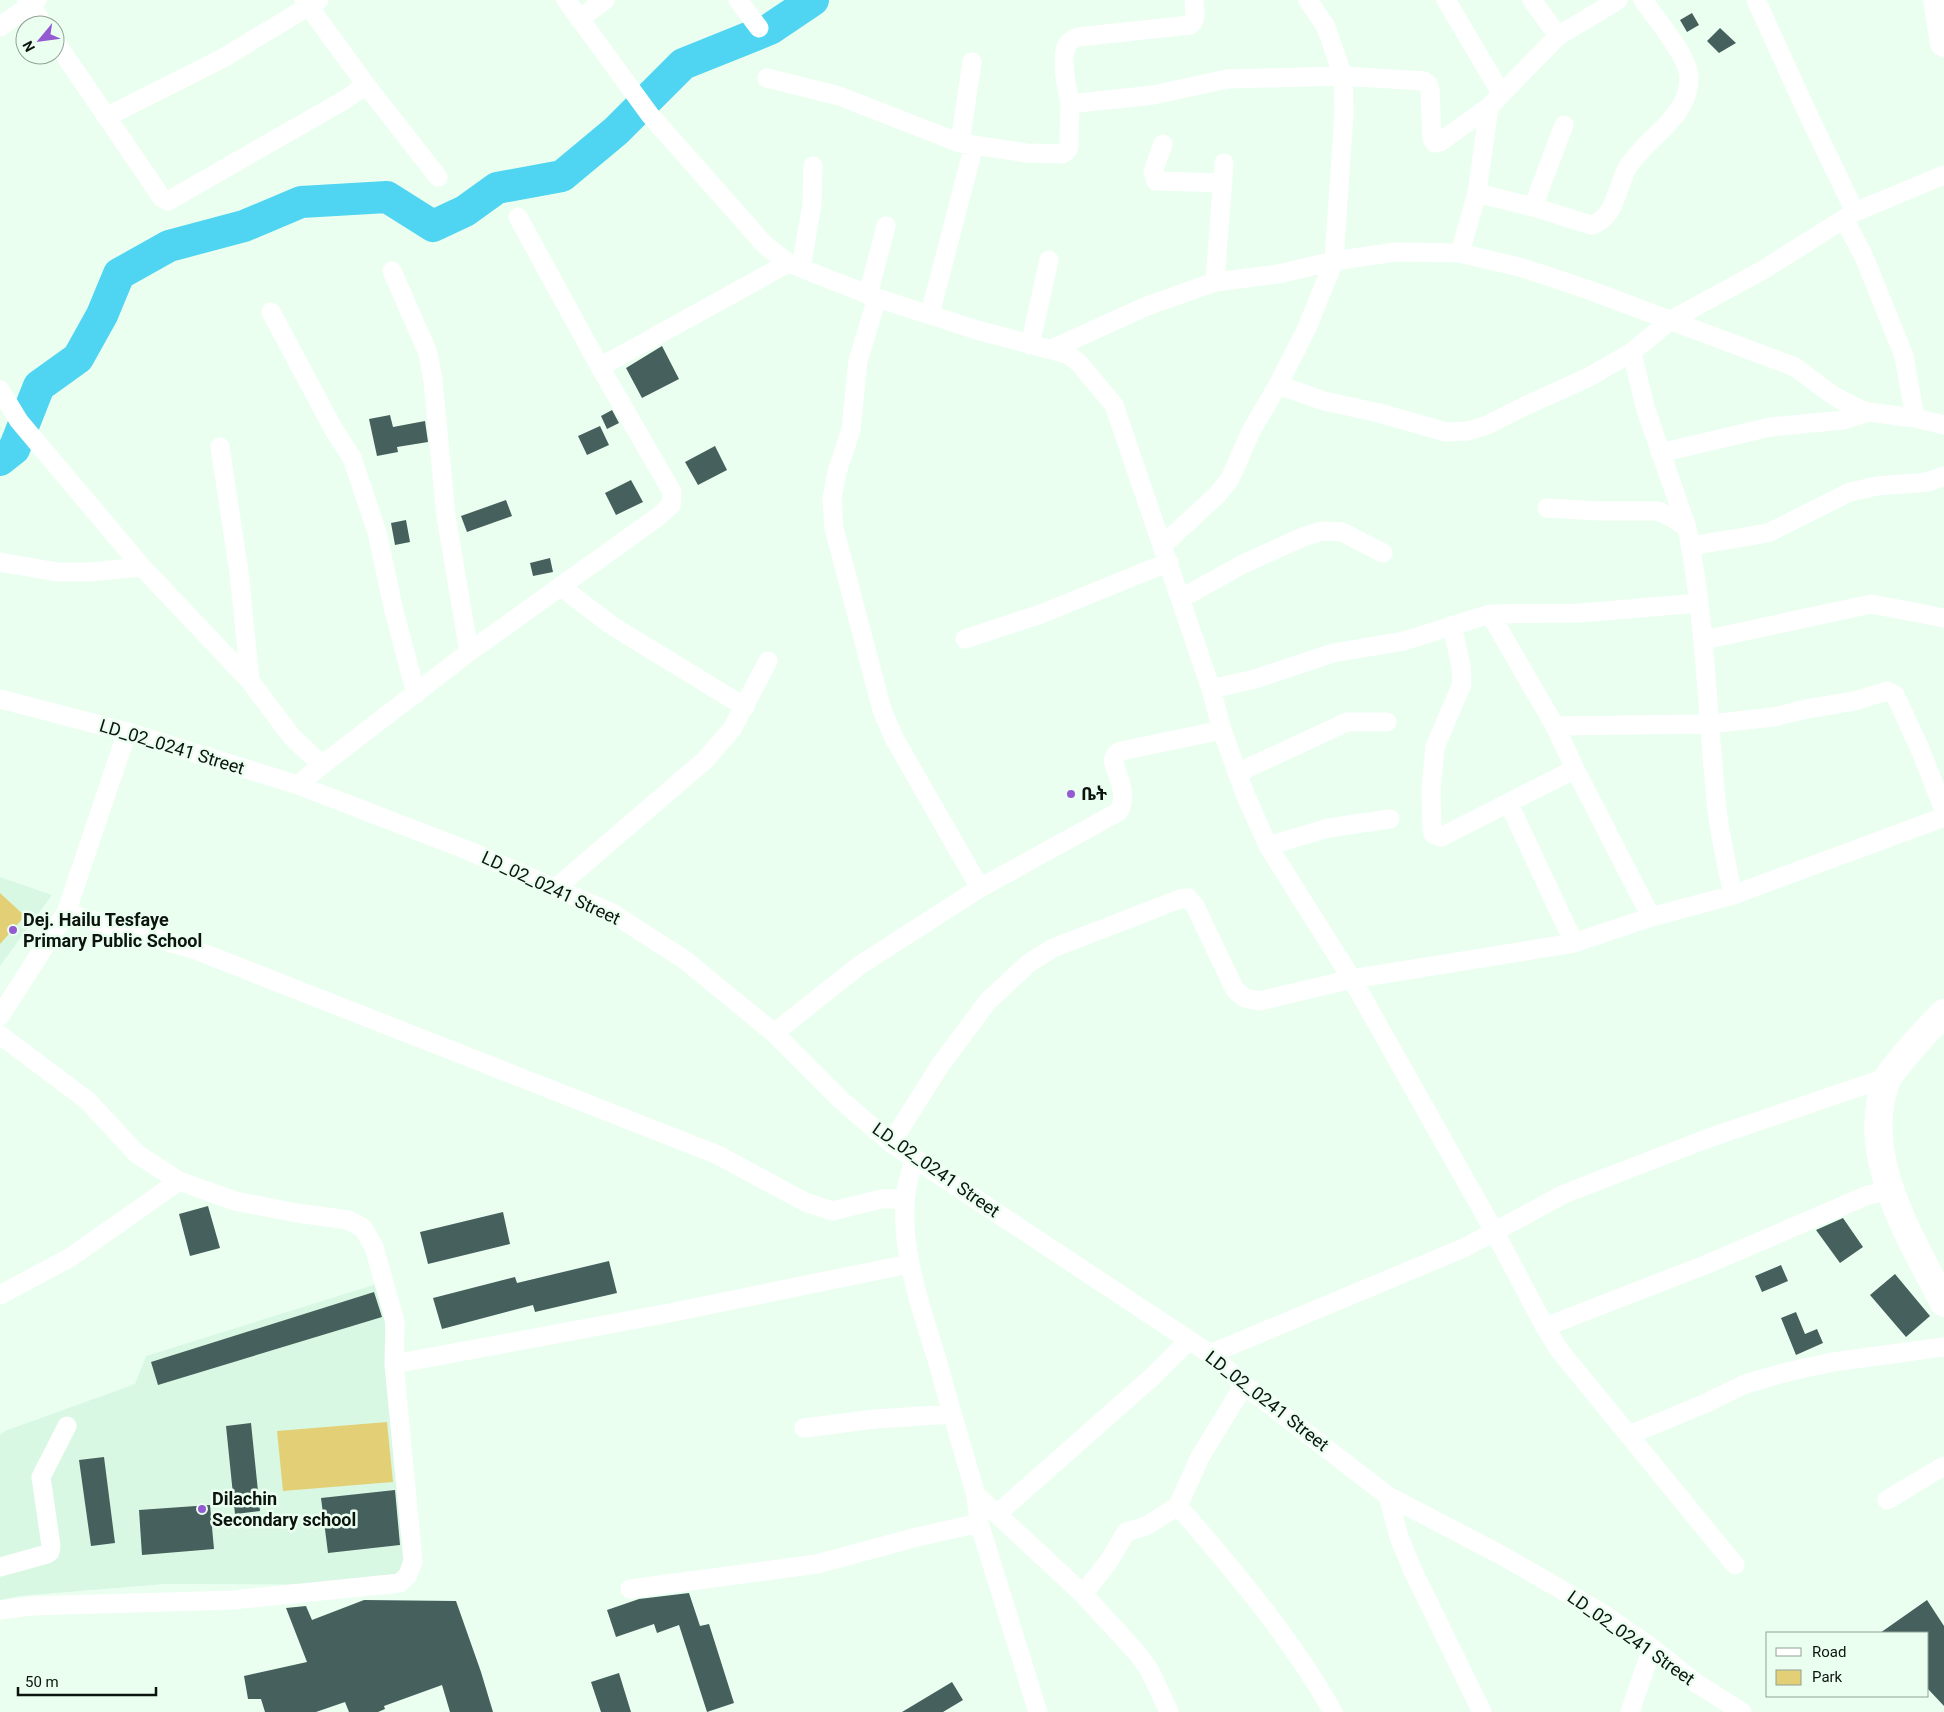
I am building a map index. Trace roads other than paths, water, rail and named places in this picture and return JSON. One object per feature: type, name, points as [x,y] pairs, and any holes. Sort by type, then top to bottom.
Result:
[{"type":"main road","points":[[1937,0],[1944,43]]},
{"type":"main road","points":[[1944,1013],[1919,1037],[1888,1077],[1880,1104],[1877,1128],[1890,1191],[1906,1230],[1944,1303]]},
{"type":"street","points":[[566,0],[644,107],[765,245],[794,266],[872,297],[1030,345],[1067,354],[1079,362],[1114,404],[1211,689],[1222,730],[1268,846],[1352,979],[1560,1351],[1735,1565]]},
{"type":"street","points":[[579,19],[605,0]]},
{"type":"street","points":[[738,0],[759,28]]},
{"type":"street","points":[[767,78],[839,96],[967,144],[1027,153],[1062,154],[1068,150],[1069,145],[1070,104],[1065,75],[1066,46],[1071,40],[1078,37],[1190,25],[1195,17],[1194,0]]},
{"type":"street","points":[[965,639],[1041,614],[1166,554],[1230,479],[1251,431],[1278,385],[1306,330],[1334,262],[1344,113],[1344,76],[1326,27],[1308,0]]},
{"type":"street","points":[[1446,0],[1495,100],[1477,193],[1460,253]]},
{"type":"street","points":[[1532,0],[1558,36]]},
{"type":"street","points":[[1070,104],[1153,95],[1227,79],[1344,76],[1424,81],[1428,84],[1430,91],[1432,139],[1435,143],[1440,142],[1495,100],[1558,36],[1618,0]]},
{"type":"street","points":[[1477,193],[1533,207],[1591,226],[1600,223],[1607,216],[1627,169],[1636,155],[1641,148],[1676,116],[1686,96],[1689,78],[1685,61],[1643,0]]},
{"type":"street","points":[[1756,0],[1807,112],[1904,356],[1915,418]]},
{"type":"street","points":[[0,27],[31,2],[38,15]]},
{"type":"street","points":[[106,117],[224,58],[311,2],[366,85],[438,177]]},
{"type":"street","points":[[65,56],[162,198],[168,201],[346,99],[366,85]]},
{"type":"street","points":[[930,314],[967,144],[972,62]]},
{"type":"street","points":[[1533,207],[1564,125]]},
{"type":"street","points":[[1163,144],[1153,172],[1156,182],[1223,183]]},
{"type":"street","points":[[1215,282],[1224,163]]},
{"type":"street","points":[[600,366],[794,266],[812,204],[813,166]]},
{"type":"street","points":[[1278,385],[1324,402],[1379,413],[1446,432],[1468,431],[1487,425],[1589,377],[1632,352],[1672,320],[1763,270],[1849,216],[1944,175]]},
{"type":"street","points":[[298,786],[322,765],[469,652],[659,516],[671,505],[672,492],[518,217]]},
{"type":"street","points":[[886,226],[858,361],[851,430],[837,472],[832,498],[834,528],[882,710],[894,738],[980,888]]},
{"type":"street","points":[[1052,349],[1147,306],[1215,282],[1278,274],[1395,252],[1460,253],[1523,268],[1672,320],[1795,367],[1834,396],[1868,412],[1915,418],[1944,425]]},
{"type":"street","points":[[1030,345],[1049,260]]},
{"type":"street","points":[[392,271],[428,353],[433,381],[446,516],[469,652]]},
{"type":"street","points":[[271,312],[334,430],[352,458],[377,532],[394,611],[416,694]]},
{"type":"street","points":[[1632,352],[1645,407],[1689,537],[1704,640],[1717,811],[1733,895]]},
{"type":"street","points":[[0,390],[19,421],[142,567],[250,681],[292,737],[322,765]]},
{"type":"street","points":[[1660,453],[1770,427],[1844,420],[1868,412]]},
{"type":"street","points":[[220,447],[240,572],[250,681]]},
{"type":"street","points":[[1689,537],[1768,533],[1850,492],[1877,486],[1928,482],[1944,476]]},
{"type":"street","points":[[1547,508],[1598,511],[1658,511],[1671,517],[1689,537]]},
{"type":"street","points":[[1180,599],[1243,564],[1302,537],[1322,531],[1342,532],[1383,553]]},
{"type":"street","points":[[0,562],[57,572],[89,572],[142,567]]},
{"type":"street","points":[[560,586],[611,625],[745,707]]},
{"type":"street","points":[[1211,689],[1255,679],[1333,654],[1404,641],[1490,614],[1580,613],[1699,603]]},
{"type":"street","points":[[1704,640],[1870,604],[1944,618]]},
{"type":"street","points":[[1490,614],[1555,726],[1651,917]]},
{"type":"street","points":[[1452,625],[1461,666],[1462,684],[1435,747],[1431,790],[1433,834],[1441,837],[1575,769]]},
{"type":"street","points":[[556,888],[705,760],[732,729],[768,662]]},
{"type":"street","points":[[1555,726],[1709,724],[1774,717],[1806,709],[1855,701],[1888,691],[1895,695],[1920,749],[1944,810]]},
{"type":"street","name":"LD_02_0241 Street","points":[[0,699],[127,732],[298,786],[467,850],[612,913],[685,960],[774,1033],[841,1100],[891,1143],[1210,1354],[1244,1385],[1388,1496],[1501,1555],[1593,1608],[1652,1648],[1696,1683],[1742,1712]]},
{"type":"street","points":[[1238,773],[1347,722],[1386,722]]},
{"type":"street","points":[[774,1033],[860,965],[980,888],[1118,812],[1124,804],[1124,794],[1113,760],[1116,754],[1121,751],[1222,730]]},
{"type":"street","points":[[0,1016],[66,913],[127,732]]},
{"type":"street","points":[[1509,804],[1574,943]]},
{"type":"street","points":[[891,1143],[941,1064],[988,1001],[1029,963],[1053,948],[1180,899],[1188,898],[1195,906],[1235,990],[1245,998],[1260,1001],[1352,979],[1574,943],[1651,917],[1733,895],[1944,817]]},
{"type":"street","points":[[1268,846],[1328,828],[1390,819]]},
{"type":"street","points":[[66,913],[193,949],[718,1155],[805,1202],[832,1211],[882,1199],[904,1199]]},
{"type":"street","points":[[0,1035],[88,1101],[137,1154],[179,1181],[235,1201],[297,1214],[348,1220],[363,1228],[374,1247],[395,1322],[394,1364],[413,1561],[408,1576],[400,1583],[233,1600],[30,1606],[0,1610]]},
{"type":"street","points":[[1210,1354],[1466,1247],[1564,1194],[1706,1139],[1888,1077]]},
{"type":"street","points":[[915,1160],[908,1175],[904,1199],[909,1264],[976,1495],[979,1524],[1038,1712]]},
{"type":"street","points":[[0,1295],[70,1257],[179,1181]]},
{"type":"street","points":[[1545,1327],[1705,1265],[1868,1195],[1890,1191]]},
{"type":"street","points":[[394,1364],[664,1314],[909,1264]]},
{"type":"street","points":[[997,1514],[1152,1377],[1188,1341]]},
{"type":"street","points":[[1629,1435],[1704,1404],[1745,1384],[1787,1372],[1833,1362],[1944,1347]]},
{"type":"street","points":[[1083,1594],[1109,1561],[1126,1532],[1146,1526],[1178,1506],[1200,1456],[1244,1385]]},
{"type":"street","points":[[804,1428],[876,1419],[952,1414]]},
{"type":"street","points":[[0,1567],[50,1552],[51,1546],[41,1477],[67,1426]]},
{"type":"street","points":[[1887,1500],[1944,1466]]},
{"type":"street","points":[[976,1495],[1083,1594],[1138,1654],[1150,1671],[1169,1712]]},
{"type":"street","points":[[1388,1496],[1399,1538],[1413,1571],[1482,1712]]},
{"type":"street","points":[[1178,1506],[1256,1599],[1294,1652],[1333,1712]]},
{"type":"street","points":[[630,1589],[817,1564],[917,1537],[979,1524]]},
{"type":"street","points":[[1630,1712],[1652,1648]]},
{"type":"waterway","points":[[0,460],[14,449],[39,386],[78,358],[102,315],[119,274],[169,246],[244,226],[301,202],[387,197],[433,226],[465,211],[497,188],[562,176],[616,131],[683,64],[770,29],[813,0]]},
{"type":"place","name":"ቤት","points":[[1071,794]]},
{"type":"place","name":"Dej. Hailu Tesfaye Primary Public School","points":[[13,930]]},
{"type":"place","name":"Dilachin Secondary school","points":[[202,1509]]}]
